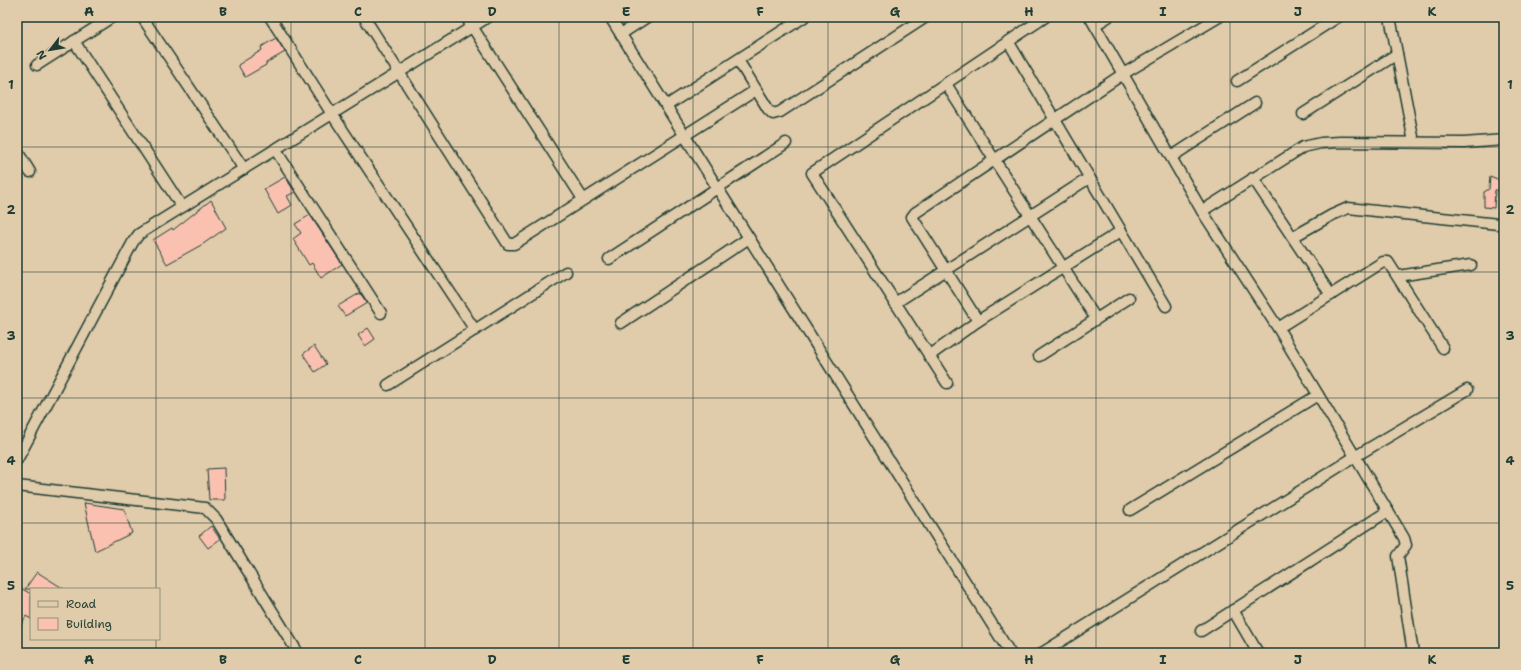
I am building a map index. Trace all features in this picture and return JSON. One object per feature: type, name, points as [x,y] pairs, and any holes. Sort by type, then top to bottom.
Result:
[{"type":"street","points":[[37,65],[112,17]]},
{"type":"street","points":[[142,17],[244,168]]},
{"type":"street","points":[[270,17],[332,114],[475,330]]},
{"type":"street","points":[[364,17],[508,244],[514,244],[756,90]]},
{"type":"street","points":[[466,17],[583,199]]},
{"type":"street","points":[[17,460],[133,242],[139,234],[488,17]]},
{"type":"street","points":[[610,17],[1010,653]]},
{"type":"street","points":[[621,34],[647,17]]},
{"type":"street","points":[[666,106],[804,17]]},
{"type":"street","points":[[738,60],[768,109],[773,114],[780,112],[926,17]]},
{"type":"street","points":[[946,383],[812,173],[1045,17]]},
{"type":"street","points":[[1108,17],[1093,21],[1202,211],[1278,328],[1404,538],[1406,545],[1398,556],[1412,653]]},
{"type":"street","points":[[978,321],[912,217],[914,213],[1123,74],[1219,17]]},
{"type":"street","points":[[1237,81],[1338,17]]},
{"type":"street","points":[[1390,17],[1414,142]]},
{"type":"street","points":[[74,41],[182,207]]},
{"type":"street","points":[[1008,41],[1166,306]]},
{"type":"street","points":[[1303,114],[1397,54]]},
{"type":"street","points":[[946,84],[1096,319]]},
{"type":"street","points":[[1171,157],[1255,103]]},
{"type":"street","points":[[1202,211],[1303,147],[1321,143],[1341,142],[1464,143],[1504,140]]},
{"type":"street","points":[[609,259],[786,143]]},
{"type":"street","points":[[275,149],[381,312]]},
{"type":"street","points":[[17,151],[30,172]]},
{"type":"street","points":[[895,303],[1090,178]]},
{"type":"street","points":[[1253,178],[1331,295]]},
{"type":"street","points":[[1293,238],[1332,215],[1348,208],[1498,224]]},
{"type":"street","points":[[929,356],[978,321],[1121,231]]},
{"type":"street","points":[[621,323],[749,238]]},
{"type":"street","points":[[1278,328],[1384,262],[1388,262],[1443,348]]},
{"type":"street","points":[[1398,276],[1471,265]]},
{"type":"street","points":[[388,385],[566,272]]},
{"type":"street","points":[[1039,356],[1130,298]]},
{"type":"street","points":[[1042,653],[1356,456],[1467,390]]},
{"type":"street","points":[[1130,510],[1318,395]]},
{"type":"street","points":[[17,486],[206,508],[216,519],[298,653]]},
{"type":"street","points":[[1201,631],[1388,511]]},
{"type":"street","points":[[1233,610],[1258,653]]},
{"type":"building","points":[[276,38],[285,52],[245,77],[238,65],[262,50],[261,47]]},
{"type":"building","points":[[1490,176],[1502,181],[1502,190],[1495,190],[1494,208],[1484,207],[1484,192],[1489,189]]},
{"type":"building","points":[[285,177],[295,192],[287,196],[292,205],[278,214],[264,189]]},
{"type":"building","points":[[211,200],[226,228],[203,244],[167,264],[153,240],[172,228],[173,230]]},
{"type":"building","points":[[310,215],[342,264],[321,278],[312,263],[309,265],[293,239],[301,233],[295,224]]},
{"type":"building","points":[[360,293],[367,303],[345,316],[338,306]]},
{"type":"building","points":[[368,328],[375,339],[365,346],[358,335]]},
{"type":"building","points":[[314,346],[326,364],[315,372],[303,354]]},
{"type":"building","points":[[224,468],[225,500],[209,500],[207,469]]},
{"type":"building","points":[[84,503],[124,509],[132,533],[95,551]]},
{"type":"building","points":[[211,526],[220,539],[208,548],[199,536]]},
{"type":"building","points":[[37,572],[62,588],[30,588],[25,589]]},
{"type":"building","points":[[17,586],[30,593],[30,618],[26,616],[17,632]]}]
